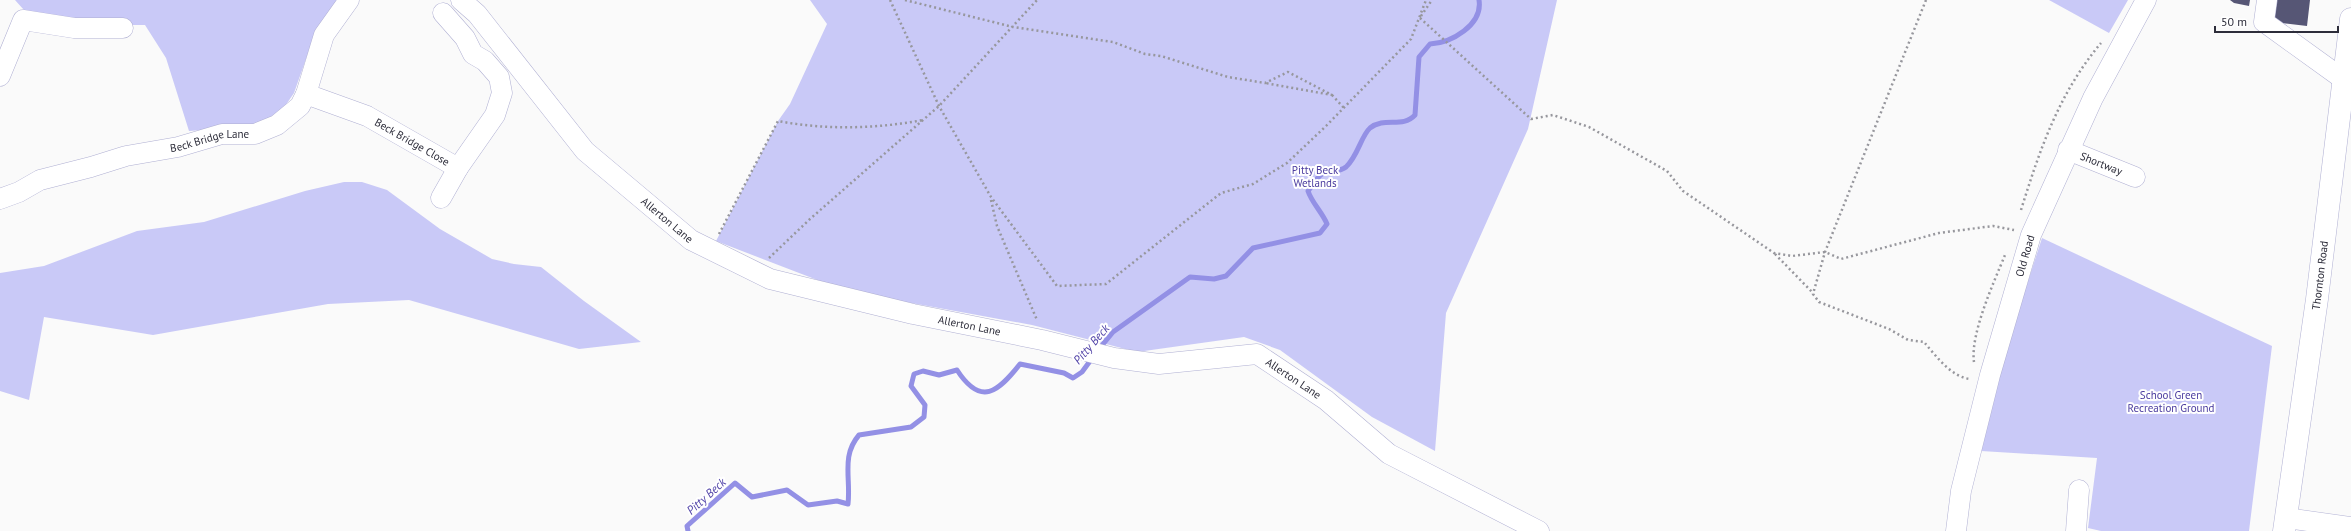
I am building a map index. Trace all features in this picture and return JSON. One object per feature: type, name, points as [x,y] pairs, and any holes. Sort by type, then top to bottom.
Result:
[{"type":"main road","name":"Thornton Road","points":[[2285,524],[2317,299],[2351,20]]},
{"type":"street","name":"Beck Bridge Lane","points":[[0,198],[18,192],[40,180],[92,167],[126,156],[178,147],[222,134],[255,134],[266,131],[290,115],[300,106],[306,94],[324,35],[349,0]]},
{"type":"street","name":"Allerton Lane","points":[[461,0],[477,14],[585,151],[691,240],[710,250],[770,279],[913,314],[1050,342],[1131,361],[1159,364],[1257,354],[1326,400],[1389,454],[1539,531]]},
{"type":"street","name":"Old Road","points":[[1956,531],[1961,492],[1990,375],[2031,235],[2068,150],[2093,98],[2146,0]]},
{"type":"street","points":[[2267,0],[2264,22],[2343,78]]},
{"type":"street","name":"Beck Bridge Close","points":[[306,94],[367,116],[458,168],[496,115],[502,93],[499,77],[485,61],[473,54],[465,38],[443,12]]},
{"type":"street","points":[[0,76],[23,20],[74,28],[123,28]]},
{"type":"street","name":"Shortway","points":[[2068,150],[2135,177]]},
{"type":"street","points":[[441,198],[458,168]]},
{"type":"street","points":[[2076,531],[2079,490]]},
{"type":"street","points":[[2285,524],[2351,527]]},
{"type":"path","points":[[890,0],[939,106],[991,197],[1057,286],[1106,284],[1221,193],[1253,184],[1286,163],[1344,108],[1411,39],[1426,0]]},
{"type":"path","points":[[905,0],[1013,27],[1113,42],[1145,54],[1161,56],[1228,77],[1332,95]]},
{"type":"path","points":[[758,273],[766,260],[810,219],[939,106],[1037,0]]},
{"type":"path","points":[[1420,18],[1432,0]]},
{"type":"path","points":[[1813,294],[1825,252],[1926,0]]},
{"type":"path","points":[[1420,18],[1531,119],[1553,115],[1589,127],[1668,171],[1683,191],[1774,253],[1819,302],[1889,329],[1908,340],[1924,342],[1943,364],[1965,378],[1977,379]]},
{"type":"path","points":[[1265,83],[1288,72],[1332,95],[1344,108]]},
{"type":"path","points":[[710,250],[778,121],[807,127],[871,127],[923,120]]},
{"type":"path","points":[[991,197],[997,226],[1040,327],[1050,342]]},
{"type":"path","points":[[1774,253],[1792,256],[1825,252],[1841,258],[1939,233],[1993,226],[2031,235]]},
{"type":"green space","points":[[15,0],[337,0],[314,36],[294,93],[279,115],[253,126],[189,131],[166,58],[145,25],[73,25],[32,19]]},
{"type":"green space","name":"Pitty Beck Wetlands","points":[[810,0],[1557,0],[1528,129],[1446,313],[1435,451],[1372,417],[1280,350],[1244,337],[1137,352],[1032,325],[846,291],[716,241],[778,121],[790,104],[827,24]]},
{"type":"green space","points":[[2049,0],[2128,0],[2109,33]]},
{"type":"green space","points":[[344,182],[362,182],[387,190],[440,229],[492,259],[514,264],[541,267],[584,301],[641,342],[579,349],[409,300],[328,304],[153,335],[44,317],[29,400],[0,391],[0,273],[44,266],[137,231],[204,222],[305,191]]},
{"type":"green space","name":"School Green Recreation Ground","points":[[2042,238],[2272,346],[2249,531],[2101,531],[2088,528],[2097,458],[1981,451],[2001,365]]},
{"type":"building","points":[[2230,0],[2250,0],[2249,6],[2234,3]]},
{"type":"building","points":[[2275,0],[2310,0],[2307,26],[2272,22]]},
{"type":"waterway","name":"Pitty Beck","points":[[1099,349],[1113,332],[1190,277],[1214,279],[1226,276],[1253,248],[1320,233],[1327,224],[1308,191],[1316,179],[1322,174],[1341,170],[1346,167],[1354,157],[1364,136],[1370,128],[1382,123],[1405,121],[1415,115],[1419,57],[1430,44],[1438,43],[1456,36],[1471,25],[1479,9],[1479,0]]},
{"type":"waterway","name":"Pitty Beck","points":[[688,531],[687,526],[735,483],[752,497],[787,490],[808,505],[837,501],[848,504],[848,459],[853,443],[859,435],[911,427],[924,417],[925,405],[911,386],[914,374],[923,371],[939,375],[957,370],[966,382],[974,389],[982,392],[997,388],[1020,364],[1064,373],[1073,378],[1082,372],[1093,357]]}]
